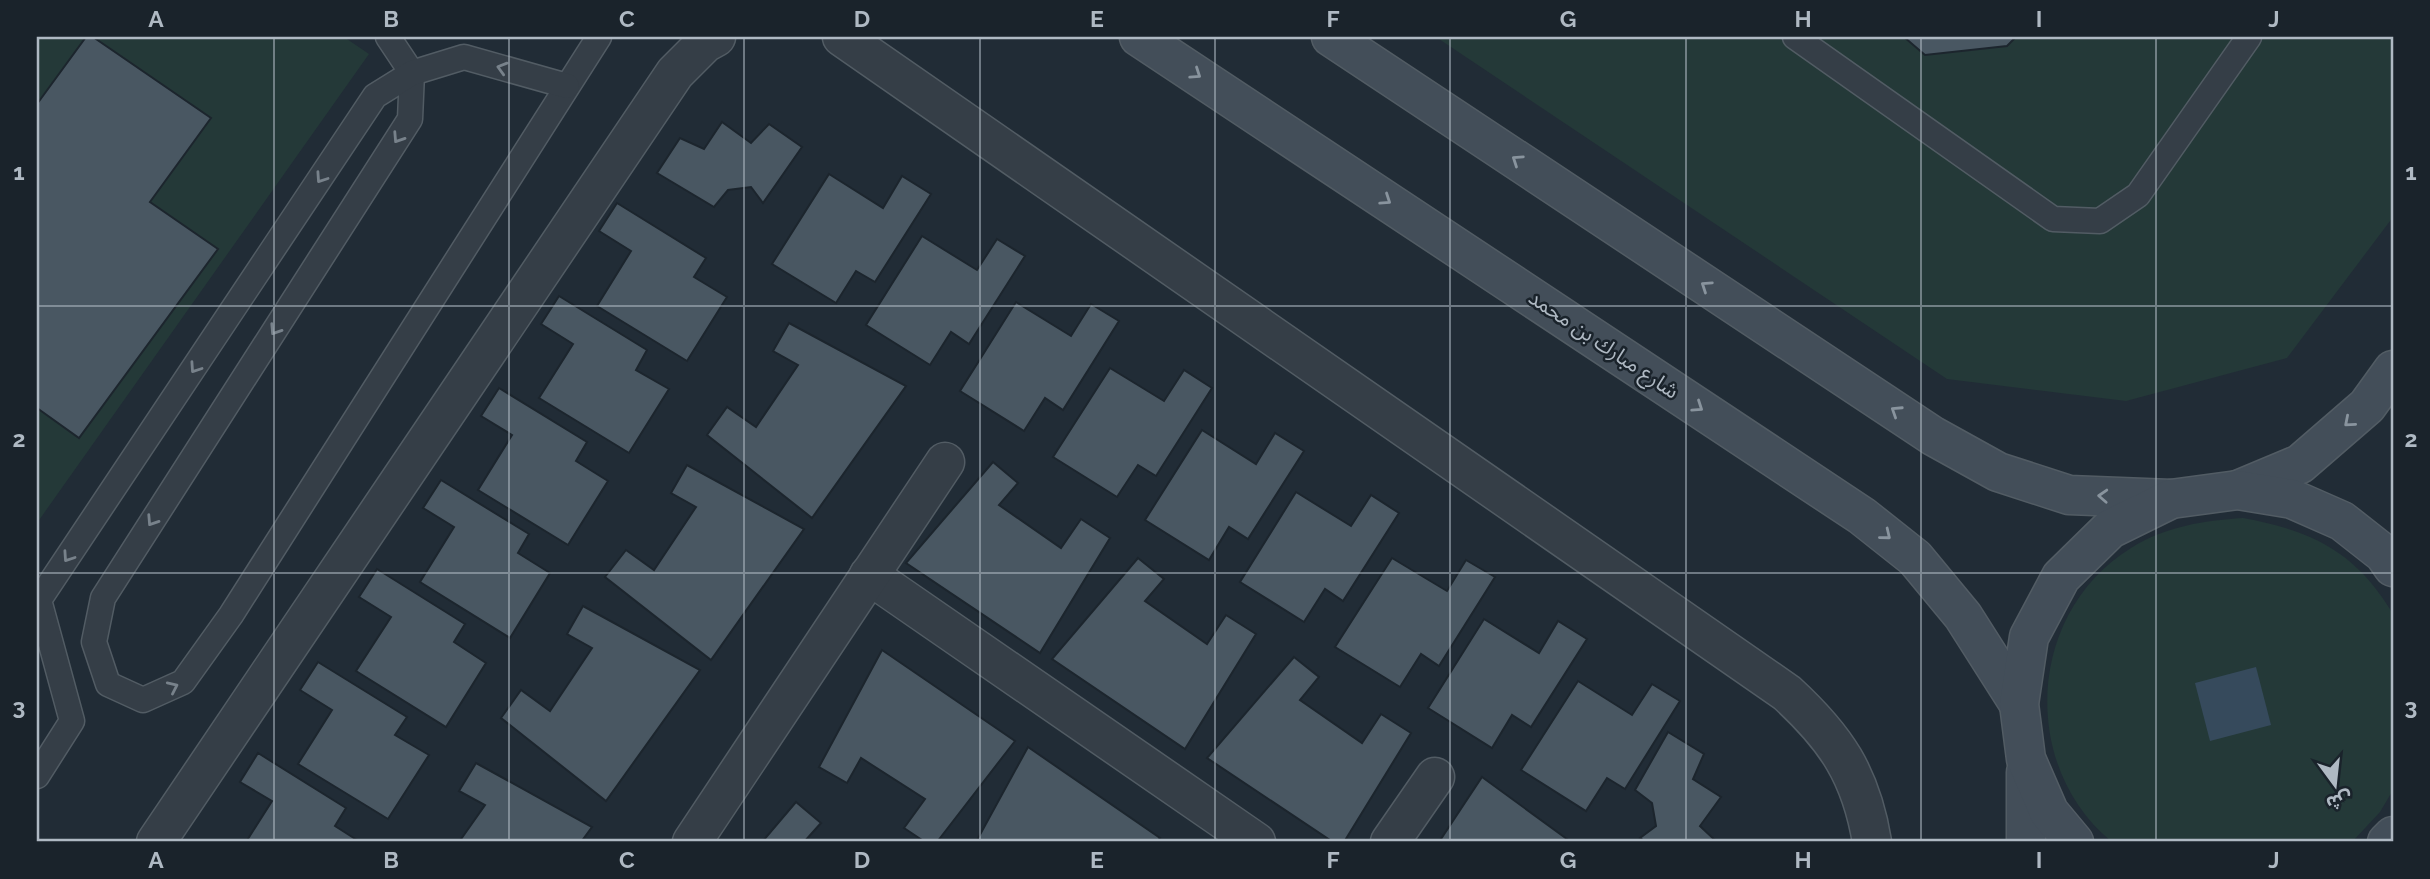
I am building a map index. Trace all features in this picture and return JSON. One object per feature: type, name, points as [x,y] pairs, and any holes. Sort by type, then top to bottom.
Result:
[{"type":"main road","name":"شارع مبارك بن محمد","points":[[1139,37],[1863,516],[1914,558],[1963,615],[2019,704]]},
{"type":"main road","points":[[1331,37],[1933,436],[1998,472],[2069,495],[2171,499],[2238,490],[2300,464],[2367,406],[2393,370]]},
{"type":"main road","points":[[2238,490],[2292,499],[2342,521],[2384,554],[2393,567]]},
{"type":"main road","points":[[2026,842],[2026,759],[2019,704],[2029,637],[2061,577],[2110,529],[2171,499]]},
{"type":"main road","points":[[2026,759],[2049,812],[2074,842]]},
{"type":"main road","points":[[2387,842],[2393,836]]},
{"type":"street","points":[[156,842],[676,73],[705,43],[716,37]]},
{"type":"street","points":[[842,37],[1787,694],[1818,721],[1848,765],[1867,810],[1872,842]]},
{"type":"street","points":[[692,842],[945,462]]},
{"type":"street","points":[[869,575],[1256,842]]},
{"type":"street","points":[[1390,842],[1435,777]]},
{"type":"lane","points":[[388,37],[412,73],[410,119],[103,598],[94,642],[107,684],[143,701],[183,682],[231,615],[599,37]]},
{"type":"lane","points":[[1795,37],[2053,219],[2100,220],[2138,195],[2249,37]]},
{"type":"lane","points":[[37,776],[72,721],[39,600],[376,96],[412,73],[464,57],[568,86]]},
{"type":"green space","points":[[37,37],[344,37],[369,54],[37,523]]},
{"type":"green space","points":[[1436,37],[1904,37],[1926,55],[2007,46],[2016,37],[2393,37],[2393,217],[2287,358],[2126,401],[1947,379]]},
{"type":"green space","points":[[2243,518],[2291,530],[2330,548],[2364,575],[2393,614],[2393,790],[2380,812],[2352,842],[2112,842],[2082,810],[2061,773],[2050,732],[2048,691],[2055,649],[2071,610],[2097,576],[2131,548],[2158,534],[2185,526]]},
{"type":"water","points":[[2256,667],[2271,725],[2210,741],[2195,683]]},
{"type":"building","points":[[86,37],[93,37],[211,118],[150,202],[218,249],[79,438],[37,408],[37,104]]},
{"type":"building","points":[[1904,37],[2016,37],[2007,46],[1925,55]]},
{"type":"building","points":[[722,122],[751,143],[769,124],[802,147],[763,203],[751,187],[728,190],[714,207],[657,173],[680,138],[704,149]]},
{"type":"building","points":[[829,174],[883,208],[902,176],[931,194],[875,282],[856,271],[836,303],[772,264]]},
{"type":"building","points":[[617,203],[706,258],[694,277],[727,297],[687,361],[597,306],[631,251],[599,231]]},
{"type":"building","points":[[922,236],[977,270],[997,239],[1025,256],[969,344],[951,332],[930,365],[866,325]]},
{"type":"building","points":[[559,296],[647,350],[636,370],[669,389],[629,453],[539,398],[573,344],[541,324]]},
{"type":"building","points":[[1016,302],[1071,336],[1091,304],[1119,321],[1063,410],[1045,398],[1024,431],[960,391]]},
{"type":"building","points":[[789,323],[906,386],[812,518],[707,435],[727,407],[756,427],[798,365],[773,351]]},
{"type":"building","points":[[1110,368],[1164,401],[1184,370],[1212,388],[1156,476],[1138,465],[1117,497],[1053,457]]},
{"type":"building","points":[[499,388],[587,442],[576,461],[608,481],[568,545],[478,490],[512,435],[481,416]]},
{"type":"building","points":[[1202,430],[1256,464],[1275,433],[1304,451],[1248,539],[1229,527],[1209,560],[1145,520]]},
{"type":"building","points":[[993,462],[1018,483],[999,505],[1061,548],[1081,519],[1110,538],[1040,653],[906,563]]},
{"type":"building","points":[[687,465],[804,529],[711,660],[605,577],[626,550],[654,570],[696,507],[671,493]]},
{"type":"building","points":[[441,480],[529,534],[518,553],[550,573],[510,638],[420,582],[454,527],[423,508]]},
{"type":"building","points":[[1296,492],[1351,526],[1371,495],[1399,513],[1343,601],[1325,589],[1304,622],[1240,582]]},
{"type":"building","points":[[1138,558],[1164,579],[1145,601],[1207,644],[1226,615],[1256,634],[1185,749],[1052,659]]},
{"type":"building","points":[[1392,558],[1447,591],[1466,560],[1495,577],[1439,666],[1421,654],[1400,687],[1335,647]]},
{"type":"building","points":[[377,569],[465,624],[454,642],[486,663],[446,727],[356,671],[391,617],[359,597]]},
{"type":"building","points":[[583,606],[700,670],[606,801],[501,718],[521,690],[550,711],[592,648],[567,634]]},
{"type":"building","points":[[1484,619],[1539,653],[1558,621],[1587,639],[1531,727],[1512,715],[1492,748],[1428,708]]},
{"type":"building","points":[[882,650],[1015,741],[937,842],[925,842],[904,828],[925,799],[861,758],[847,783],[819,767]]},
{"type":"building","points":[[1294,657],[1319,677],[1300,700],[1362,743],[1381,714],[1411,733],[1344,842],[1333,842],[1207,758]]},
{"type":"building","points":[[318,662],[407,717],[395,735],[429,755],[388,819],[298,764],[332,710],[300,690]]},
{"type":"building","points":[[1578,681],[1632,715],[1652,684],[1680,701],[1625,789],[1607,778],[1586,811],[1521,770]]},
{"type":"building","points":[[1668,732],[1704,754],[1693,779],[1721,797],[1700,826],[1717,842],[1646,842],[1640,838],[1656,826],[1652,803],[1635,790]]},
{"type":"building","points":[[1028,747],[1160,838],[1157,842],[976,842]]},
{"type":"building","points":[[258,753],[346,808],[335,826],[360,842],[246,842],[272,801],[240,782]]},
{"type":"building","points":[[476,763],[592,827],[581,842],[459,842],[485,805],[459,791]]},
{"type":"building","points":[[1482,777],[1571,842],[1439,842]]},
{"type":"building","points":[[796,802],[821,823],[804,842],[762,842]]}]
